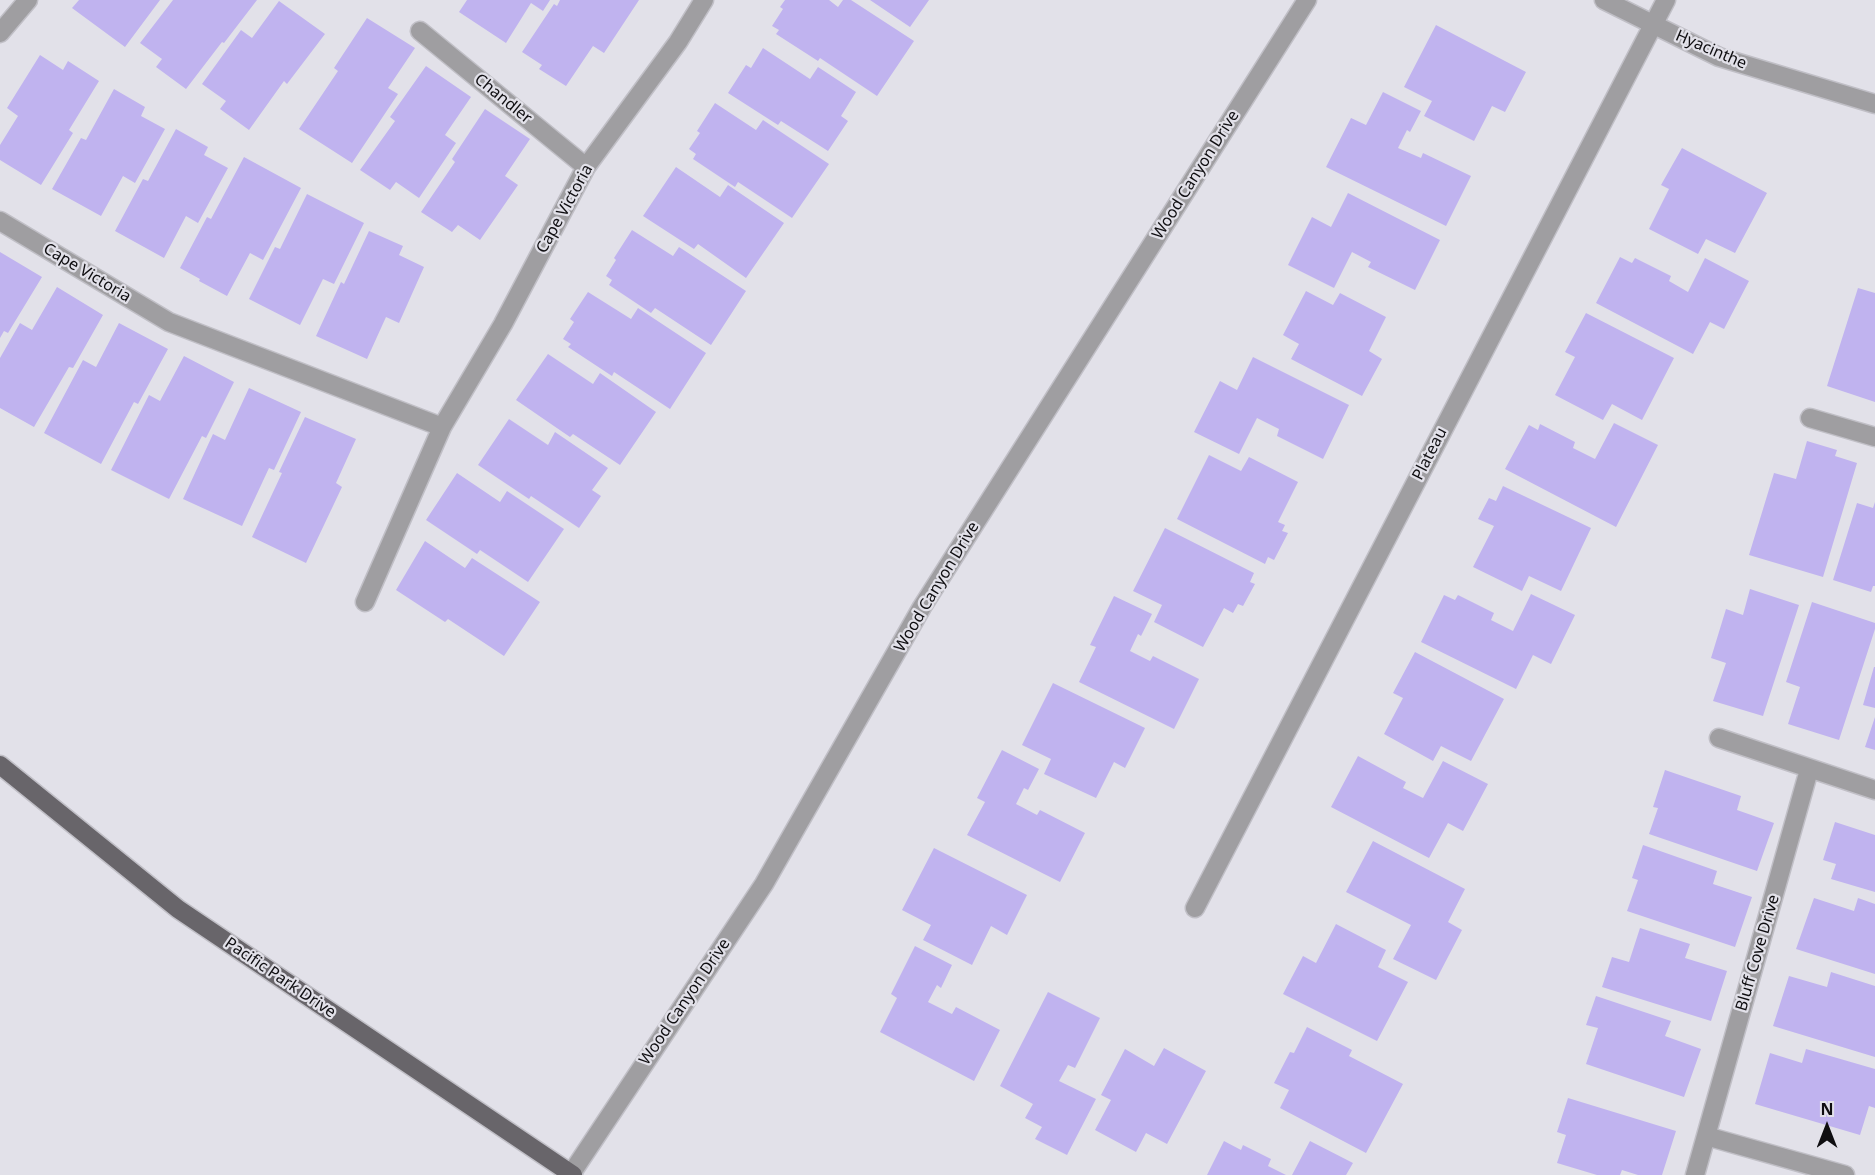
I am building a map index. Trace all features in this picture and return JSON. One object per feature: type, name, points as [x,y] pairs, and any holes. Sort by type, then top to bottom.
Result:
[{"type":"main road","name":"Pacific Park Drive","points":[[0,765],[178,909],[572,1175]]},
{"type":"street","points":[[0,33],[28,0]]},
{"type":"street","name":"Cape Victoria","points":[[365,602],[442,428],[503,324],[586,167],[678,42],[704,0]]},
{"type":"street","name":"Wood Canyon Drive","points":[[572,1175],[764,884],[922,607],[1307,0]]},
{"type":"street","name":"Hyacinthe","points":[[1604,0],[1719,57],[1875,104]]},
{"type":"street","name":"Plateau","points":[[1195,908],[1666,0]]},
{"type":"street","name":"Chandler","points":[[420,31],[586,167]]},
{"type":"street","name":"Cape Victoria","points":[[0,221],[169,322],[442,428]]},
{"type":"street","points":[[1810,418],[1875,437]]},
{"type":"street","points":[[1719,738],[1809,770],[1875,790]]},
{"type":"street","name":"Bluff Cove Drive","points":[[1695,1175],[1809,770]]},
{"type":"street","points":[[1706,1136],[1845,1175]]},
{"type":"building","points":[[79,0],[160,0],[125,47],[72,8]]},
{"type":"building","points":[[173,0],[257,0],[186,89],[156,67],[162,59],[140,43]]},
{"type":"building","points":[[467,0],[550,0],[543,11],[531,3],[506,43],[459,12]]},
{"type":"building","points":[[560,0],[639,0],[604,53],[593,46],[566,86],[539,69],[542,65],[522,52],[554,4],[557,6]]},
{"type":"building","points":[[785,0],[829,0],[838,7],[843,0],[851,0],[914,41],[877,96],[820,58],[818,61],[776,34],[779,30],[772,26],[783,9],[780,7]]},
{"type":"building","points":[[870,0],[929,0],[910,27]]},
{"type":"building","points":[[279,1],[325,34],[287,84],[284,81],[249,130],[220,109],[226,101],[202,84],[241,30],[252,38]]},
{"type":"building","points":[[367,18],[415,48],[388,88],[398,94],[352,163],[299,129],[338,71],[334,68]]},
{"type":"building","points":[[1436,25],[1526,72],[1505,112],[1492,106],[1474,141],[1424,116],[1432,101],[1404,87]]},
{"type":"building","points":[[763,48],[810,79],[818,67],[856,92],[841,116],[848,121],[828,151],[781,121],[778,125],[728,93],[746,65],[751,68]]},
{"type":"building","points":[[40,55],[63,70],[68,61],[99,81],[69,130],[73,133],[41,185],[0,160],[0,145],[18,116],[7,108]]},
{"type":"building","points":[[426,66],[471,97],[445,135],[456,143],[419,198],[396,182],[390,190],[360,170],[395,121],[390,117]]},
{"type":"building","points":[[114,89],[145,107],[141,116],[165,129],[135,183],[123,176],[101,216],[52,189],[81,138],[86,140]]},
{"type":"building","points":[[1383,92],[1421,111],[1410,132],[1407,130],[1398,148],[1421,158],[1423,153],[1471,176],[1446,226],[1326,167],[1351,118],[1366,125]]},
{"type":"building","points":[[715,103],[756,130],[763,120],[829,164],[792,218],[738,182],[735,187],[693,159],[696,154],[689,149],[700,133],[697,131]]},
{"type":"building","points":[[485,109],[530,139],[505,176],[518,185],[480,240],[458,225],[452,232],[421,212],[455,162],[452,159]]},
{"type":"building","points":[[176,129],[208,147],[204,155],[228,168],[198,223],[186,216],[164,258],[115,231],[143,179],[148,181]]},
{"type":"building","points":[[1682,148],[1767,193],[1735,253],[1706,239],[1698,254],[1649,229],[1669,189],[1661,185]]},
{"type":"building","points":[[244,157],[301,188],[263,260],[250,253],[227,296],[180,268],[207,217],[211,219]]},
{"type":"building","points":[[676,167],[720,197],[728,185],[784,223],[746,278],[698,244],[694,249],[643,216]]},
{"type":"building","points":[[1348,193],[1440,240],[1415,290],[1368,267],[1371,262],[1352,252],[1334,288],[1288,265],[1312,217],[1331,227]]},
{"type":"building","points":[[307,194],[364,223],[334,284],[323,279],[300,325],[249,299],[275,247],[280,249]]},
{"type":"building","points":[[632,230],[673,256],[679,247],[746,291],[711,345],[655,308],[651,313],[609,285],[612,280],[606,276],[616,260],[614,258]]},
{"type":"building","points":[[369,231],[403,246],[399,255],[424,267],[399,323],[386,317],[367,359],[316,336],[341,282],[344,284]]},
{"type":"building","points":[[0,252],[42,277],[8,333],[4,331],[0,338]]},
{"type":"building","points":[[1620,257],[1632,263],[1635,258],[1671,276],[1669,281],[1688,292],[1705,258],[1749,281],[1724,329],[1710,322],[1693,354],[1596,303]]},
{"type":"building","points":[[57,287],[103,315],[73,368],[69,367],[34,427],[0,408],[0,358],[20,323],[32,330]]},
{"type":"building","points":[[1858,288],[1875,293],[1875,402],[1827,386]]},
{"type":"building","points":[[1306,291],[1333,305],[1340,293],[1386,317],[1369,351],[1382,359],[1362,396],[1291,359],[1299,344],[1283,335]]},
{"type":"building","points":[[588,292],[631,319],[638,308],[706,353],[670,409],[614,372],[612,376],[568,347],[571,344],[563,339],[574,322],[570,319]]},
{"type":"building","points":[[1586,313],[1674,358],[1642,420],[1612,404],[1603,420],[1555,395],[1575,357],[1565,352]]},
{"type":"building","points":[[119,323],[168,349],[138,404],[134,402],[101,464],[44,433],[83,360],[96,367]]},
{"type":"building","points":[[548,354],[593,384],[600,373],[656,412],[620,465],[573,434],[570,437],[516,400]]},
{"type":"building","points":[[184,356],[234,382],[206,438],[202,436],[169,499],[111,470],[149,395],[160,401]]},
{"type":"building","points":[[1253,357],[1349,405],[1323,459],[1277,436],[1279,429],[1257,418],[1239,454],[1194,432],[1220,381],[1237,390]]},
{"type":"building","points":[[249,388],[301,412],[274,470],[269,468],[242,526],[183,499],[213,434],[225,440]]},
{"type":"building","points":[[305,417],[356,439],[336,483],[342,487],[306,563],[252,537]]},
{"type":"building","points":[[509,419],[548,445],[555,432],[608,468],[592,490],[601,496],[579,528],[531,496],[529,499],[478,465]]},
{"type":"building","points":[[1614,423],[1658,445],[1616,527],[1505,469],[1529,425],[1538,430],[1540,424],[1575,442],[1573,448],[1595,459]]},
{"type":"building","points":[[1807,441],[1837,450],[1835,456],[1857,463],[1823,577],[1749,555],[1774,473],[1796,479]]},
{"type":"building","points":[[1209,455],[1241,471],[1249,457],[1298,482],[1278,522],[1285,525],[1282,531],[1288,533],[1274,560],[1268,557],[1265,564],[1177,519]]},
{"type":"building","points":[[457,473],[500,502],[507,491],[564,529],[528,582],[480,550],[477,554],[426,520]]},
{"type":"building","points":[[1503,486],[1591,528],[1561,591],[1529,576],[1522,591],[1473,567],[1494,526],[1478,519],[1489,498],[1496,501]]},
{"type":"building","points":[[1875,502],[1875,586],[1871,592],[1833,580],[1857,503],[1873,508]]},
{"type":"building","points":[[1165,528],[1254,573],[1250,582],[1255,584],[1243,606],[1238,604],[1233,613],[1224,608],[1203,647],[1154,622],[1162,605],[1133,591]]},
{"type":"building","points":[[425,541],[465,568],[472,558],[540,602],[504,656],[448,619],[445,622],[396,590]]},
{"type":"building","points":[[1750,589],[1799,605],[1763,716],[1713,701],[1726,663],[1711,658],[1726,609],[1743,615]]},
{"type":"building","points":[[1531,594],[1575,615],[1551,664],[1533,655],[1516,689],[1421,642],[1444,595],[1455,600],[1458,595],[1494,613],[1491,620],[1513,631]]},
{"type":"building","points":[[1114,596],[1152,614],[1141,636],[1138,634],[1130,651],[1150,661],[1153,656],[1199,679],[1174,729],[1079,682],[1096,647],[1090,645]]},
{"type":"building","points":[[1812,602],[1875,623],[1839,740],[1788,724],[1800,687],[1786,682]]},
{"type":"building","points":[[1415,652],[1504,699],[1471,761],[1441,746],[1433,761],[1384,734],[1403,698],[1393,693]]},
{"type":"building","points":[[1875,667],[1875,708],[1863,705]]},
{"type":"building","points":[[1053,683],[1145,728],[1125,768],[1114,762],[1096,798],[1044,774],[1051,759],[1022,745]]},
{"type":"building","points":[[1875,717],[1875,750],[1865,747]]},
{"type":"building","points":[[1002,750],[1039,769],[1028,790],[1024,788],[1016,804],[1037,815],[1040,810],[1085,833],[1060,882],[967,835],[985,802],[977,798]]},
{"type":"building","points":[[1358,756],[1406,782],[1403,788],[1423,798],[1443,761],[1488,784],[1463,831],[1448,823],[1429,858],[1331,807]]},
{"type":"building","points":[[1665,770],[1741,796],[1737,810],[1774,823],[1757,871],[1649,834],[1658,808],[1653,807]]},
{"type":"building","points":[[1835,822],[1875,835],[1875,892],[1831,879],[1836,864],[1823,860]]},
{"type":"building","points":[[1373,841],[1465,889],[1448,922],[1462,930],[1436,980],[1393,959],[1411,925],[1346,892]]},
{"type":"building","points":[[1643,845],[1717,871],[1713,884],[1752,897],[1735,947],[1627,911],[1638,880],[1632,878]]},
{"type":"building","points":[[934,848],[1027,895],[1007,935],[991,926],[972,965],[923,940],[931,925],[902,910]]},
{"type":"building","points":[[1814,898],[1854,911],[1858,898],[1875,904],[1875,974],[1796,949]]},
{"type":"building","points":[[1336,924],[1386,950],[1378,967],[1408,982],[1377,1041],[1283,994],[1303,956],[1316,963]]},
{"type":"building","points":[[1640,928],[1690,944],[1685,958],[1727,971],[1711,1021],[1602,987],[1612,957],[1629,962]]},
{"type":"building","points":[[915,946],[952,965],[941,988],[937,985],[928,1002],[952,1014],[956,1007],[1000,1030],[974,1081],[880,1032],[897,998],[891,994]]},
{"type":"building","points":[[1831,972],[1875,986],[1875,1057],[1773,1026],[1789,976],[1827,987]]},
{"type":"building","points":[[1048,992],[1100,1018],[1075,1068],[1068,1065],[1059,1081],[1096,1099],[1067,1155],[1035,1139],[1042,1127],[1025,1118],[1033,1104],[1000,1086]]},
{"type":"building","points":[[1596,996],[1671,1021],[1665,1036],[1701,1049],[1684,1097],[1586,1064],[1598,1028],[1586,1025]]},
{"type":"building","points":[[1307,1027],[1352,1050],[1349,1056],[1403,1084],[1366,1153],[1280,1108],[1289,1090],[1274,1083],[1290,1052],[1294,1053]]},
{"type":"building","points":[[1164,1048],[1206,1071],[1167,1144],[1146,1133],[1136,1152],[1095,1130],[1111,1100],[1101,1095],[1125,1049],[1154,1066]]},
{"type":"building","points":[[1806,1049],[1875,1069],[1875,1108],[1869,1106],[1860,1135],[1755,1104],[1770,1053],[1802,1063]]},
{"type":"building","points":[[1568,1098],[1676,1131],[1662,1175],[1638,1175],[1622,1170],[1620,1175],[1597,1175],[1557,1163],[1566,1135],[1557,1132]]},
{"type":"building","points":[[1224,1141],[1241,1150],[1243,1145],[1271,1159],[1268,1166],[1286,1175],[1207,1175]]},
{"type":"building","points":[[1310,1141],[1353,1163],[1346,1175],[1292,1175]]}]
